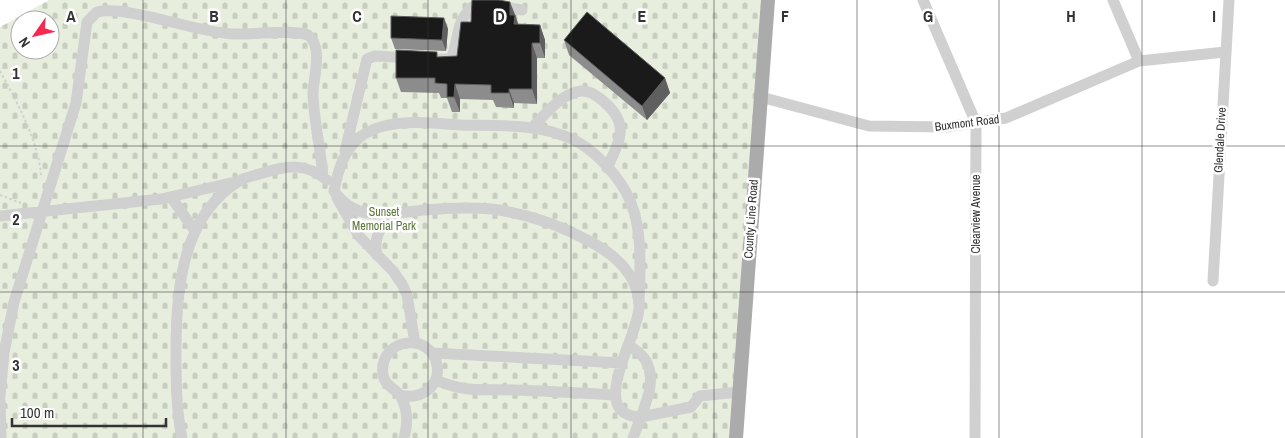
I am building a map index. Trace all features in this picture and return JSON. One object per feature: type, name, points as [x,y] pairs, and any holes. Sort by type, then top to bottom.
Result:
[{"type":"main road","name":"County Line Road","points":[[736,438],[768,0]]},
{"type":"street","name":"Clearview Avenue","points":[[924,0],[976,123],[975,438]]},
{"type":"street","points":[[1113,0],[1140,61]]},
{"type":"street","name":"Glendale Drive","points":[[1213,281],[1229,0]]},
{"type":"street","points":[[344,158],[368,59],[375,56],[451,59],[455,49],[461,18],[472,7],[498,6],[522,10]]},
{"type":"street","points":[[1,438],[0,398],[4,353],[14,302],[76,103],[88,22],[92,16],[102,11],[144,16],[200,30],[223,33],[262,35],[295,33],[308,35],[315,44],[313,95],[325,179],[351,225],[393,271],[408,295],[415,342]]},
{"type":"street","name":"Buxmont Road","points":[[761,97],[869,126],[946,128],[1006,118],[1140,61],[1225,52]]},
{"type":"street","points":[[532,128],[569,95],[582,90],[594,93],[614,110],[621,122],[618,146],[607,168]]},
{"type":"street","points":[[334,191],[338,170],[344,158],[360,138],[383,126],[418,123],[532,128],[558,134],[573,140],[588,149],[607,168],[626,192],[636,222],[639,251],[638,316],[617,376],[615,395],[617,405],[629,416],[641,418],[691,406],[700,396],[739,392]]},
{"type":"street","points":[[0,216],[42,210],[118,205],[171,197],[287,168],[314,169],[325,179],[340,199],[353,208],[372,213],[392,215],[458,207],[492,210],[536,218],[557,225],[601,247],[613,256],[634,280],[639,304]]},
{"type":"street","points":[[182,438],[176,390],[176,319],[184,263],[196,231],[218,199],[241,180]]},
{"type":"street","points":[[171,197],[196,231]]},
{"type":"street","points":[[377,254],[374,243],[380,229],[392,215]]},
{"type":"street","points":[[404,438],[408,419],[400,395],[387,384],[383,367],[385,358],[397,346],[415,342],[432,353],[622,363]]},
{"type":"street","points":[[628,345],[646,360],[650,374],[650,388],[633,438]]},
{"type":"street","points":[[400,395],[417,396],[432,387],[436,380],[438,366],[432,353]]},
{"type":"street","points":[[436,380],[452,387],[472,390],[615,395]]},
{"type":"path","points":[[0,71],[15,99],[40,164],[41,182]]},
{"type":"green space","name":"Sunset Memorial Park","points":[[49,0],[768,0],[738,438],[0,438],[0,27],[10,21],[10,60],[60,60],[60,10],[31,10]]},
{"type":"building","points":[[472,0],[510,2],[510,15],[515,15],[514,24],[540,25],[540,43],[532,43],[532,89],[509,89],[509,93],[491,93],[491,85],[455,84],[454,97],[447,97],[447,84],[435,83],[435,78],[396,78],[396,50],[437,52],[437,57],[457,56],[461,22],[471,22]]},
{"type":"building","points":[[587,12],[665,78],[642,106],[564,40]]},
{"type":"building","points":[[391,16],[444,18],[442,40],[391,38]]}]
